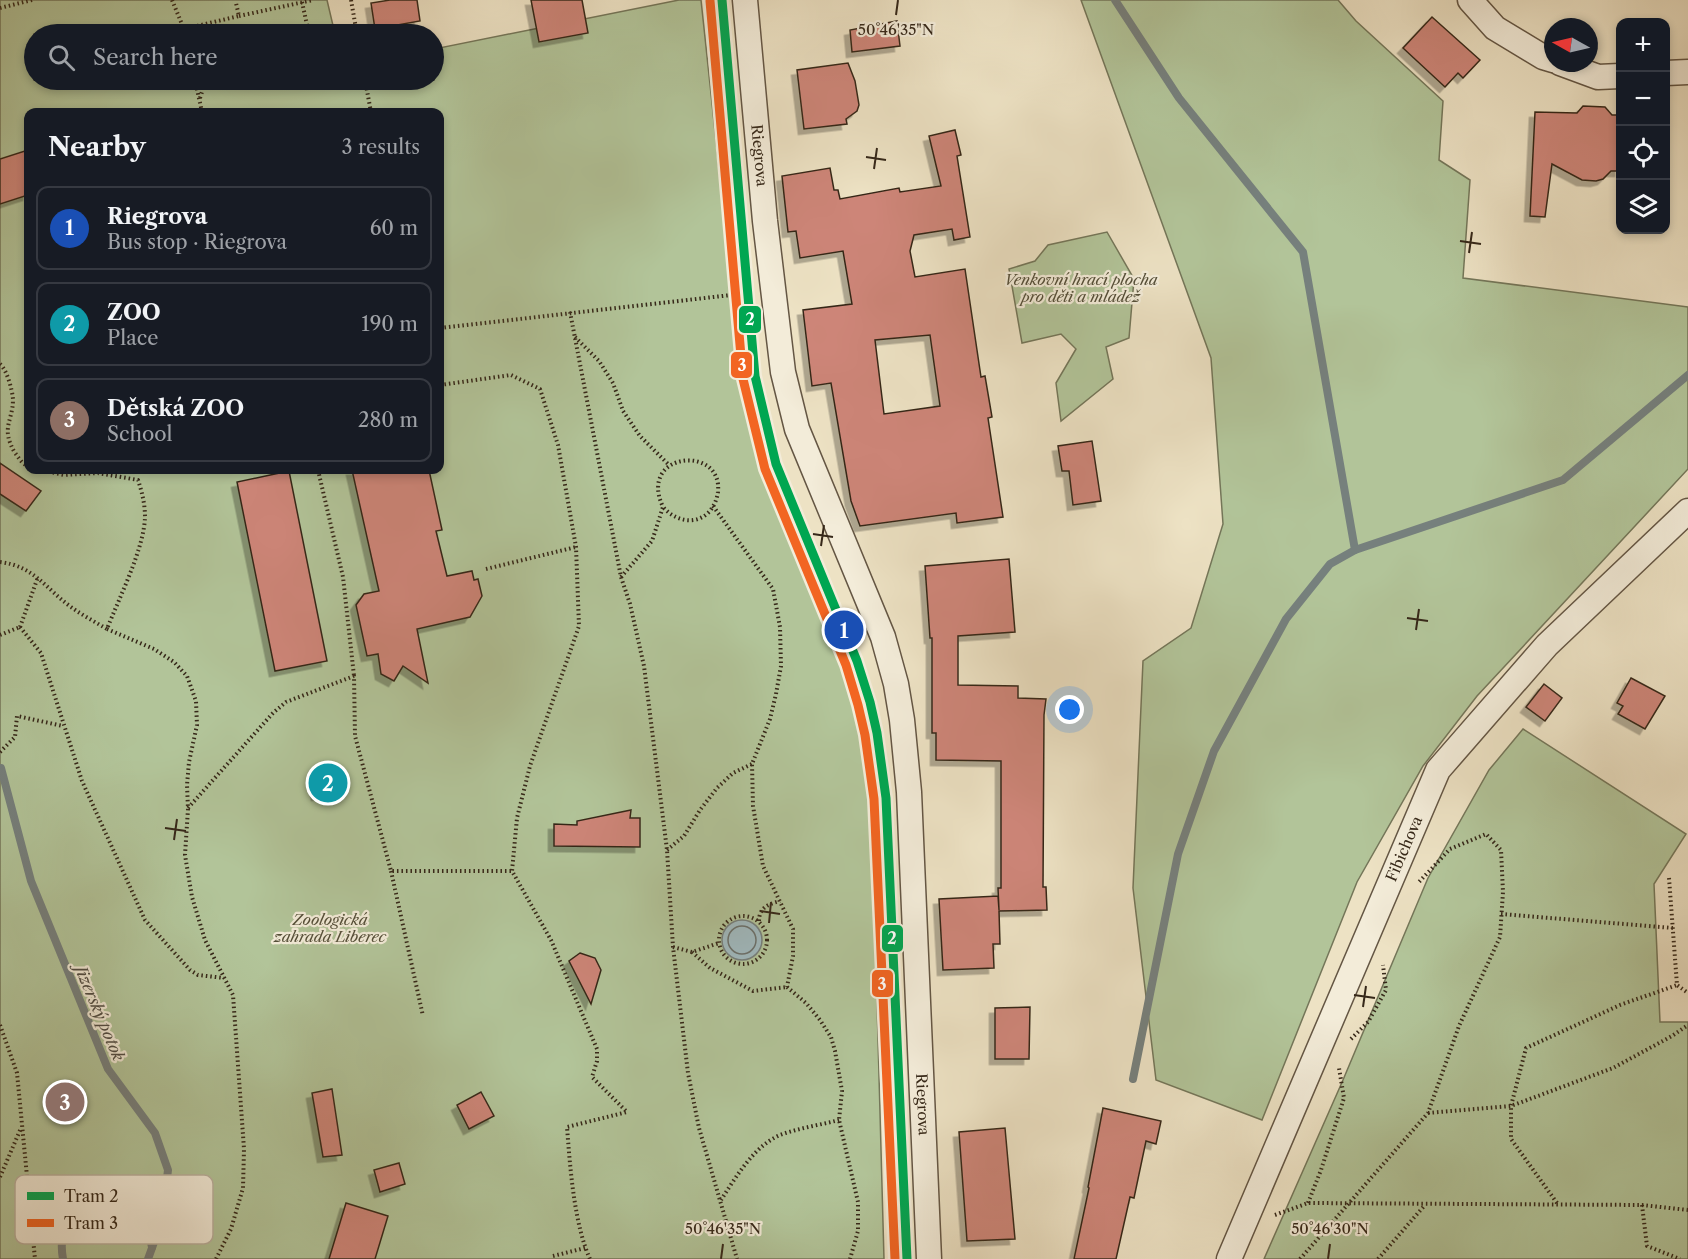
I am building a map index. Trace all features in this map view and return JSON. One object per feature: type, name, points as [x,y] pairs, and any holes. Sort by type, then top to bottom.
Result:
[{"type":"street","name":"Riegrova","points":[[745,0],[765,221],[783,372],[797,429],[883,638],[896,684],[902,720],[910,813],[929,1259]]},
{"type":"street","points":[[1470,0],[1495,28],[1544,55]]},
{"type":"street","points":[[1584,72],[1598,77],[1616,76]]},
{"type":"street","points":[[1670,73],[1688,72]]},
{"type":"street","name":"Fibichova","points":[[1229,1259],[1438,770],[1547,645],[1688,511]]},
{"type":"path","points":[[0,8],[32,0]]},
{"type":"path","points":[[172,0],[182,24]]},
{"type":"path","points":[[205,24],[313,0]]},
{"type":"path","points":[[351,0],[355,24]]},
{"type":"path","points":[[302,2],[307,24]]},
{"type":"path","points":[[237,3],[240,16]]},
{"type":"path","points":[[197,90],[201,108]]},
{"type":"path","points":[[199,99],[202,90]]},
{"type":"path","points":[[367,90],[370,108]]},
{"type":"path","points":[[444,328],[774,290]]},
{"type":"path","points":[[570,312],[621,577],[630,604],[644,666],[666,850],[672,947],[688,1073],[699,1128],[737,1259]]},
{"type":"path","points":[[574,337],[599,361],[614,383],[623,411],[640,436],[669,465]]},
{"type":"path","points":[[0,364],[4,368],[13,399],[2,427],[10,446],[24,465]]},
{"type":"path","points":[[444,384],[511,375],[540,389],[558,445],[576,548],[579,626],[530,766],[518,818],[512,871],[551,940],[597,1049],[597,1061],[592,1077],[627,1112],[567,1127],[576,1201],[585,1248],[590,1259]]},
{"type":"path","points":[[687,459],[705,464],[712,471],[718,488],[713,506],[701,518],[692,520],[676,518],[663,507],[658,497],[658,485],[661,474],[669,465],[687,459]]},
{"type":"path","points":[[60,474],[81,474]]},
{"type":"path","points":[[104,474],[138,480],[144,499],[145,519],[138,549],[107,629]]},
{"type":"path","points":[[319,474],[344,577],[354,676],[355,736],[391,871],[423,1016]]},
{"type":"path","points":[[713,506],[773,589],[780,627],[781,666],[776,694],[770,719],[752,764],[753,806],[763,866],[793,929],[793,956],[787,987]]},
{"type":"path","points":[[621,577],[652,541],[663,507]]},
{"type":"path","points":[[486,569],[576,548]]},
{"type":"path","points":[[0,562],[14,564],[38,577],[70,606],[107,629],[154,649],[174,662],[187,676],[196,701],[197,725],[189,762],[187,785],[185,855],[192,897],[205,940],[233,995],[244,1159],[243,1188],[231,1229],[216,1259]]},
{"type":"path","points":[[20,627],[38,577]]},
{"type":"path","points":[[0,634],[20,627]]},
{"type":"path","points":[[20,627],[41,652],[82,781],[145,920],[190,970],[198,975],[224,978]]},
{"type":"path","points":[[188,809],[273,713],[286,702],[354,676]]},
{"type":"path","points":[[0,752],[15,737],[17,716],[63,726]]},
{"type":"path","points":[[666,850],[684,836],[717,788],[733,773],[752,764]]},
{"type":"path","points":[[1300,1259],[1428,1113],[1459,1026],[1500,937],[1503,892],[1501,850],[1485,834],[1450,849],[1414,887]]},
{"type":"path","points":[[391,871],[512,871]]},
{"type":"path","points":[[1669,878],[1677,984],[1688,993]]},
{"type":"path","points":[[759,921],[744,916],[729,920],[722,928],[719,943],[722,952],[732,962],[746,964],[755,962],[765,952],[768,943],[767,933],[759,921],[759,914],[767,904],[780,901]]},
{"type":"path","points":[[1501,914],[1673,928]]},
{"type":"path","points":[[692,952],[719,943]]},
{"type":"path","points":[[672,947],[692,952],[710,968],[753,992],[787,987],[806,1003],[831,1037],[842,1091],[839,1120],[858,1202],[858,1231],[850,1259]]},
{"type":"path","points":[[1344,1046],[1368,1022],[1386,990],[1382,955]]},
{"type":"path","points":[[1557,1204],[1511,1139],[1511,1106],[1526,1048],[1620,1005],[1677,984]]},
{"type":"path","points":[[0,1025],[17,1073],[27,1175]]},
{"type":"path","points":[[1428,1113],[1511,1106],[1613,1068],[1688,1025]]},
{"type":"path","points":[[1308,1203],[1344,1098],[1338,1065]]},
{"type":"path","points":[[721,1200],[743,1168],[758,1152],[779,1136],[839,1120]]},
{"type":"path","points":[[0,1177],[22,1125]]},
{"type":"path","points":[[1245,1221],[1283,1213],[1308,1203],[1642,1205],[1688,1210]]},
{"type":"path","points":[[1378,1259],[1426,1205]]},
{"type":"path","points":[[1642,1205],[1647,1246],[1680,1259]]},
{"type":"path","points":[[34,1244],[35,1259]]},
{"type":"path","points":[[553,1256],[585,1248]]},
{"type":"green space","name":"Zoologická zahrada Liberec","points":[[0,0],[327,0],[333,24],[24,24],[24,90],[444,90],[444,47],[679,0],[701,0],[742,385],[870,746],[884,1259],[0,1259]]},
{"type":"green space","points":[[1081,0],[1338,0],[1356,21],[1443,101],[1439,160],[1470,180],[1463,278],[1688,307],[1688,469],[1477,696],[1423,766],[1357,882],[1262,1120],[1156,1080],[1133,888],[1143,661],[1191,628],[1223,524],[1211,358]]},
{"type":"green space","name":"Venkovní hrací plocha pro děti a mládež","points":[[1107,232],[1134,279],[1129,338],[1106,347],[1113,379],[1061,421],[1056,383],[1076,349],[1061,334],[1022,343],[1009,269],[1035,261],[1048,245]]},
{"type":"green space","points":[[1523,729],[1686,834],[1654,884],[1660,1022],[1688,1022],[1688,1259],[1264,1259],[1428,878],[1489,770]]},
{"type":"water","points":[[742,920],[756,926],[762,940],[756,954],[742,960],[728,954],[722,940],[728,926]]},
{"type":"building","points":[[417,0],[420,21],[403,24],[374,24],[371,3]]},
{"type":"building","points":[[531,0],[582,0],[588,33],[539,42]]},
{"type":"building","points":[[1432,17],[1480,60],[1463,78],[1458,73],[1445,87],[1403,48]]},
{"type":"building","points":[[897,21],[900,46],[852,52],[850,30]]},
{"type":"building","points":[[848,63],[855,81],[859,105],[857,111],[846,119],[847,124],[804,129],[797,70]]},
{"type":"building","points":[[1583,106],[1605,107],[1612,115],[1616,115],[1616,171],[1611,171],[1603,179],[1596,181],[1582,180],[1552,164],[1545,217],[1530,216],[1535,112],[1577,113]]},
{"type":"building","points":[[955,130],[961,155],[957,156],[970,237],[954,240],[952,229],[914,235],[910,251],[915,277],[965,269],[981,377],[985,376],[992,417],[988,418],[1003,517],[957,523],[956,513],[860,526],[851,501],[831,383],[812,386],[803,310],[852,304],[843,251],[800,258],[796,231],[788,232],[782,176],[830,168],[834,190],[838,190],[840,199],[899,188],[900,192],[941,186],[929,136]],"holes":[[[930,335],[940,406],[884,414],[875,340]]]},
{"type":"building","points":[[24,151],[24,196],[0,204],[0,159]]},
{"type":"building","points":[[1092,441],[1101,501],[1073,505],[1069,471],[1062,471],[1058,446]]},
{"type":"building","points":[[0,463],[41,491],[26,511],[0,494]]},
{"type":"building","points":[[275,474],[290,474],[327,661],[275,671],[237,482]]},
{"type":"building","points":[[353,474],[430,474],[442,530],[436,531],[447,576],[472,571],[474,580],[478,579],[482,596],[470,617],[417,629],[428,683],[403,666],[394,681],[381,674],[378,654],[367,656],[356,605],[364,594],[379,591]]},
{"type":"building","points":[[1009,559],[1015,632],[958,636],[958,685],[1018,686],[1018,698],[1046,699],[1043,887],[1046,887],[1047,910],[999,911],[1000,944],[993,944],[994,968],[943,970],[939,899],[998,896],[999,910],[1001,761],[936,760],[936,733],[932,733],[932,638],[930,638],[925,566]]},
{"type":"building","points":[[1631,678],[1665,696],[1645,729],[1618,714],[1623,706],[1617,703]]},
{"type":"building","points":[[1544,684],[1562,698],[1545,721],[1526,707]]},
{"type":"building","points":[[339,771],[342,791],[317,795],[314,774]]},
{"type":"building","points":[[631,810],[630,818],[640,818],[640,847],[554,846],[554,824],[577,825],[577,821]]},
{"type":"building","points":[[580,953],[595,958],[601,970],[591,1004],[569,961]]},
{"type":"building","points":[[1030,1007],[1029,1059],[995,1059],[995,1008]]},
{"type":"building","points":[[332,1089],[342,1155],[323,1157],[312,1093]]},
{"type":"building","points":[[481,1092],[494,1116],[469,1129],[457,1105]]},
{"type":"building","points":[[1103,1108],[1161,1121],[1156,1144],[1146,1141],[1134,1198],[1130,1197],[1116,1259],[1074,1259],[1089,1188]]},
{"type":"building","points":[[1005,1128],[1015,1239],[967,1241],[959,1132]]},
{"type":"building","points":[[399,1163],[405,1184],[380,1192],[374,1170]]},
{"type":"building","points":[[346,1203],[388,1216],[375,1259],[329,1259]]},
{"type":"waterway","points":[[1115,0],[1179,98],[1303,252],[1355,550],[1330,564],[1286,619],[1214,751],[1178,854],[1133,1079]]},
{"type":"waterway","points":[[1355,550],[1563,480],[1688,375]]},
{"type":"waterway","name":"Jizerský potok","points":[[1,768],[31,881],[108,1069],[155,1133],[168,1170],[167,1175]]},
{"type":"waterway","points":[[62,1244],[63,1259]]},
{"type":"waterway","name":"Jizerský potok","points":[[148,1259],[153,1244]]},
{"type":"tram line","name":"2","points":[[722,0],[755,376],[776,464],[857,661],[877,733],[886,798],[907,1259]]},
{"type":"tram line","name":"3","points":[[710,1],[743,379],[765,469],[846,665],[865,735],[874,799],[895,1259]]},
{"type":"place","name":"Riegrova","points":[[844,630]]},
{"type":"place","name":"ZOO","points":[[328,783]]},
{"type":"place","name":"Dětská ZOO","points":[[65,1102]]}]
